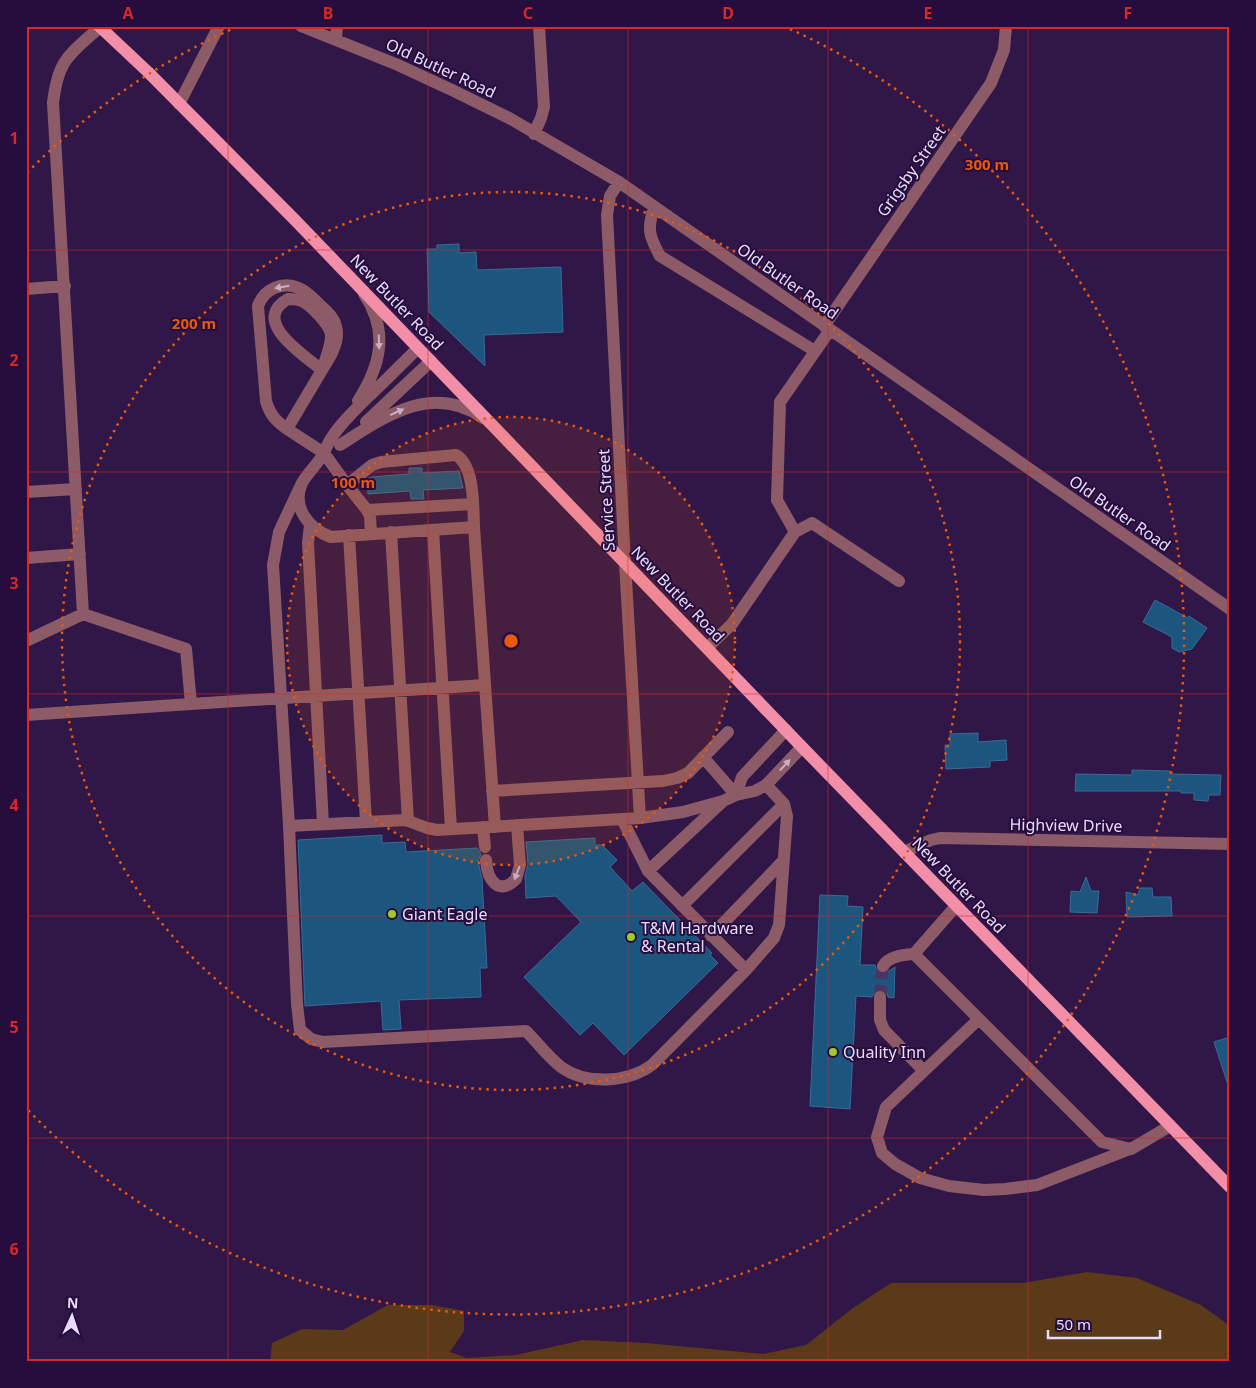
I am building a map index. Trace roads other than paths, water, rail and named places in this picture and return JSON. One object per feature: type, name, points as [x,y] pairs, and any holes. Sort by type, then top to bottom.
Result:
[{"type":"main road","name":"New Butler Road","points":[[100,27],[148,72],[355,282],[802,747],[1230,1187]]},
{"type":"street","points":[[179,104],[219,26]]},
{"type":"street","name":"Old Butler Road","points":[[301,26],[336,33],[454,90],[509,118],[619,182],[1230,609]]},
{"type":"street","points":[[534,134],[544,108],[539,26]]},
{"type":"street","name":"Grigsby Street","points":[[795,532],[777,500],[780,402],[815,351],[827,328],[991,83],[1004,50],[1006,26]]},
{"type":"street","points":[[83,614],[53,103],[59,70],[67,57],[100,27]]},
{"type":"street","name":"Service Street","points":[[619,182],[610,196],[607,215],[640,818]]},
{"type":"street","points":[[654,207],[648,225],[651,241],[660,256],[815,351]]},
{"type":"street","points":[[355,282],[367,299],[377,324],[380,353],[365,390],[301,485],[283,524],[273,565],[300,1030],[311,1039],[323,1042],[526,1031],[560,1066],[574,1074],[601,1080],[632,1076],[643,1072],[746,970],[774,938],[779,925],[787,816],[784,804],[766,785]]},
{"type":"street","points":[[287,428],[336,345],[336,327],[328,312],[300,288],[283,285],[268,292],[261,298],[258,306],[266,402],[269,412],[274,419],[287,428],[324,453],[367,510],[370,516],[372,534]]},
{"type":"street","points":[[26,289],[65,286]]},
{"type":"street","points":[[288,299],[304,302],[329,327],[330,343],[322,370],[277,330],[275,316],[282,302],[288,299]]},
{"type":"street","points":[[343,423],[418,348]]},
{"type":"street","points":[[340,445],[431,361]]},
{"type":"street","points":[[324,453],[382,418],[406,407],[427,403],[448,403],[461,406],[475,412],[492,425]]},
{"type":"street","points":[[347,485],[372,465],[381,462],[456,455],[466,465],[471,484],[473,504],[492,791],[489,827],[484,847]]},
{"type":"street","points":[[301,485],[300,507],[308,523],[323,824]]},
{"type":"street","points":[[26,492],[76,488]]},
{"type":"street","points":[[367,510],[473,504]]},
{"type":"street","points":[[283,524],[291,517],[301,518],[320,533],[331,537],[474,527]]},
{"type":"street","points":[[707,648],[732,624],[795,532],[812,523],[899,581]]},
{"type":"street","points":[[432,530],[451,829]]},
{"type":"street","points":[[391,532],[408,821]]},
{"type":"street","points":[[349,535],[366,822]]},
{"type":"street","points":[[26,558],[80,554]]},
{"type":"street","points":[[26,641],[83,614],[186,650],[191,704]]},
{"type":"street","points":[[26,715],[485,685]]},
{"type":"street","points":[[736,795],[742,777],[786,730]]},
{"type":"street","points":[[492,791],[663,781],[677,778],[688,772],[728,732]]},
{"type":"street","points":[[289,826],[408,821],[428,828],[451,829],[640,818],[683,812],[755,791],[766,785],[802,747]]},
{"type":"street","points":[[703,757],[736,795]]},
{"type":"street","points":[[648,871],[723,801]]},
{"type":"street","points":[[682,906],[784,804]]},
{"type":"street","points":[[622,819],[648,871],[746,970]]},
{"type":"street","points":[[486,860],[488,876],[492,882],[504,886],[516,879],[520,865],[517,825]]},
{"type":"street","name":"Highview Drive","points":[[904,852],[940,838],[1230,844]]},
{"type":"street","points":[[711,936],[784,860]]},
{"type":"street","points":[[883,966],[885,962],[896,956],[914,954],[956,906]]},
{"type":"street","points":[[914,954],[1102,1142],[1130,1149]]},
{"type":"street","points":[[880,997],[880,1020],[884,1030],[924,1071]]},
{"type":"street","points":[[979,1019],[886,1106],[877,1137],[882,1153],[895,1164],[920,1178],[949,1186],[984,1190],[1037,1185],[1130,1149],[1170,1126]]},
{"type":"tunnel","points":[[880,997],[883,966]]},
{"type":"place","name":"Giant Eagle","points":[[392,914]]},
{"type":"place","name":"T&M Hardware & Rental","points":[[631,937]]},
{"type":"place","name":"Quality Inn","points":[[833,1052]]}]
